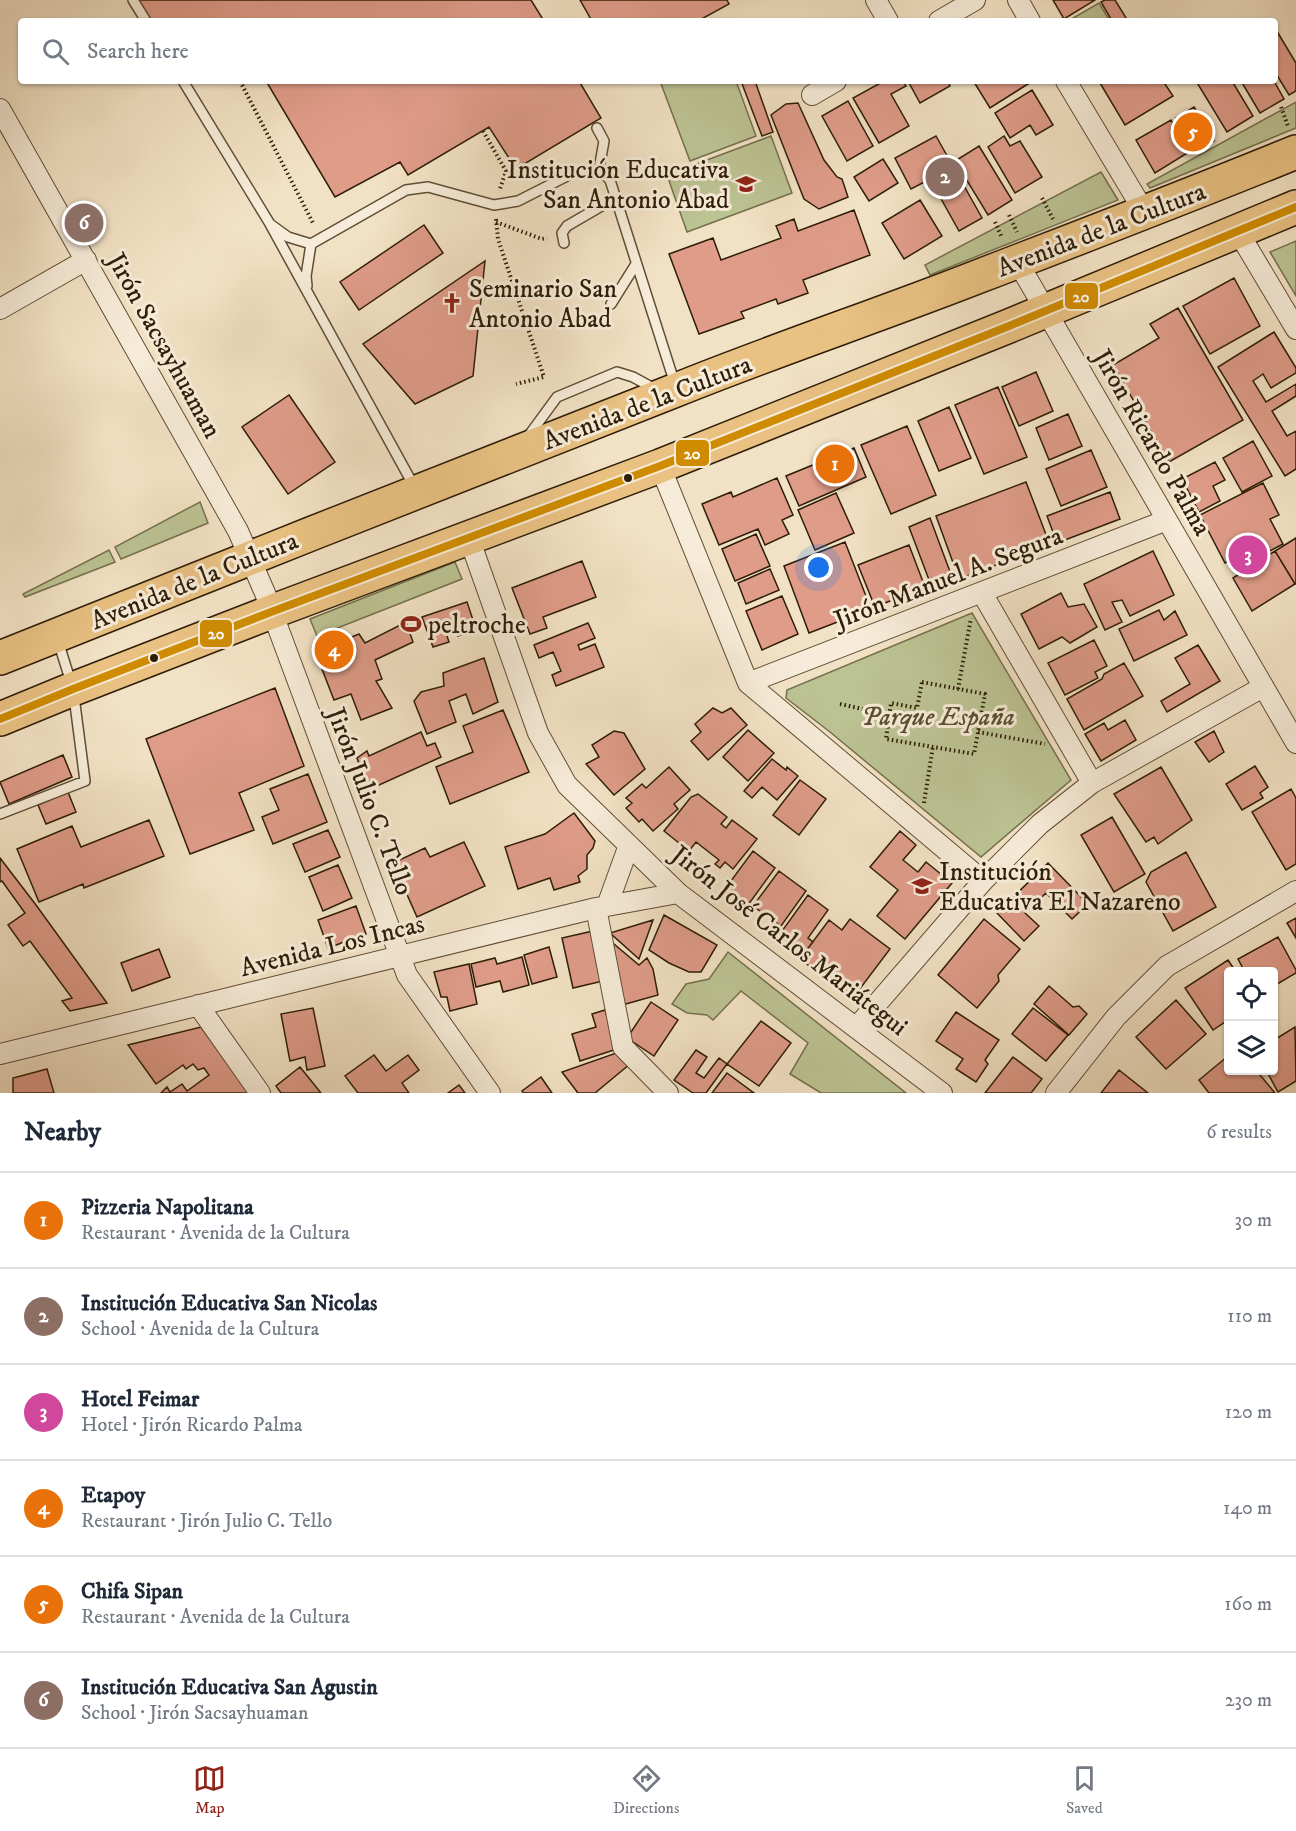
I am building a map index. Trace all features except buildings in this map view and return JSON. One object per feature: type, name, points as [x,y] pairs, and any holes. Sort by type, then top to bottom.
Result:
[{"type":"highway","name":"Avenida de la Cultura","points":[[0,658],[671,392],[1015,250],[1145,213],[1293,142]]},
{"type":"highway","name":"Avenida de la Cultura","points":[[0,719],[271,612],[660,466],[1296,207]]},
{"type":"street","points":[[876,0],[886,18]]},
{"type":"street","points":[[944,18],[975,0]]},
{"type":"street","points":[[1018,0],[1028,18]]},
{"type":"street","points":[[812,95],[831,84]]},
{"type":"street","points":[[1068,84],[1145,213]]},
{"type":"street","name":"Jirón Sacsayhuaman","points":[[0,110],[86,260],[250,557],[271,612]]},
{"type":"street","points":[[1237,230],[1296,329]]},
{"type":"street","name":"Jirón Ricardo Palma","points":[[1015,250],[1045,311],[1296,743]]},
{"type":"street","points":[[0,309],[86,260]]},
{"type":"street","points":[[660,466],[748,683],[983,880]]},
{"type":"street","name":"Jirón Manuel A. Segura","points":[[748,683],[1167,520]]},
{"type":"street","name":"Jirón José Carlos Mariátegui","points":[[469,538],[538,733],[567,785],[678,893],[942,1093]]},
{"type":"street","points":[[982,593],[1092,783]]},
{"type":"street","name":"Jirón Julio C. Tello","points":[[271,612],[407,975],[490,1093]]},
{"type":"street","points":[[856,1028],[983,880],[1040,824],[1092,783],[1263,687]]},
{"type":"street","points":[[629,845],[602,907],[623,1047],[668,1093]]},
{"type":"street","points":[[1056,1093],[1116,1017],[1167,966],[1296,891]]},
{"type":"street","name":"Avenida Los Incas","points":[[0,1054],[602,907],[678,893]]},
{"type":"street","points":[[198,1005],[260,1093]]},
{"type":"lane","points":[[133,0],[144,18]]},
{"type":"lane","points":[[185,84],[270,224],[417,491]]},
{"type":"lane","points":[[597,128],[604,141],[599,169]]},
{"type":"lane","points":[[270,224],[288,237],[311,244],[406,190],[428,188],[494,205],[518,201],[575,172],[599,169]]},
{"type":"lane","points":[[599,169],[610,180],[671,392]]},
{"type":"lane","points":[[563,238],[567,226],[615,198]]},
{"type":"lane","points":[[308,291],[306,276],[311,244]]},
{"type":"lane","points":[[611,304],[636,264]]},
{"type":"lane","points":[[0,814],[85,781],[73,689],[57,635]]},
{"type":"path","points":[[242,84],[321,239]]},
{"type":"path","points":[[1281,107],[1293,142]]},
{"type":"path","points":[[483,131],[506,171],[494,205],[498,239],[544,377],[516,384]]},
{"type":"path","points":[[1042,198],[1057,226]]},
{"type":"path","points":[[1009,215],[1015,250]]},
{"type":"path","points":[[496,222],[542,239],[563,238]]},
{"type":"path","points":[[995,222],[1015,250]]},
{"type":"path","points":[[958,688],[972,616]]},
{"type":"path","points":[[922,682],[958,688],[985,694],[974,754],[886,739],[891,703],[917,708],[922,682]]},
{"type":"path","points":[[840,704],[890,715]]},
{"type":"path","points":[[978,732],[1048,744]]},
{"type":"path","points":[[924,803],[933,747]]},
{"type":"green space","points":[[1099,3],[1108,18],[1073,18]]},
{"type":"green space","points":[[661,84],[737,84],[756,136],[690,161]]},
{"type":"green space","points":[[1296,102],[1296,128],[1150,188],[1147,184]]},
{"type":"green space","points":[[771,136],[792,193],[687,232],[667,175]]},
{"type":"green space","points":[[1101,172],[1118,200],[930,275],[925,265]]},
{"type":"green space","points":[[1296,241],[1296,296],[1270,252]]},
{"type":"green space","points":[[200,502],[208,523],[121,559],[115,547]]},
{"type":"green space","points":[[109,550],[115,562],[25,597],[23,594]]},
{"type":"green space","points":[[455,562],[462,579],[317,636],[310,619]]},
{"type":"green space","name":"Parque España","points":[[972,613],[1071,780],[981,857],[786,698],[787,690]]},
{"type":"green space","points":[[728,952],[906,1093],[821,1093],[790,1074],[808,1043],[741,991],[713,1020],[707,1015],[687,1013],[672,1004],[686,984],[709,979]]},
{"type":"transit line","name":"20","points":[[0,719],[271,612],[660,466],[1009,326],[1296,207]]},
{"type":"place","name":"Chifa Sipan","points":[[1193,132]]},
{"type":"place","name":"Institución Educativa San Nicolas","points":[[945,177]]},
{"type":"place","name":"Institución Educativa San Antonio Abad","points":[[746,184]]},
{"type":"place","name":"Institución Educativa San Agustin","points":[[84,223]]},
{"type":"place","name":"Seminario San Antonio Abad","points":[[452,303]]},
{"type":"place","name":"Pizzeria Napolitana","points":[[835,464]]},
{"type":"place","name":"Hotel Feimar","points":[[1248,555]]},
{"type":"place","name":"peltroche","points":[[411,624]]},
{"type":"place","name":"Etapoy","points":[[334,650]]},
{"type":"place","name":"Institución Educativa El Nazareno","points":[[922,886]]}]
